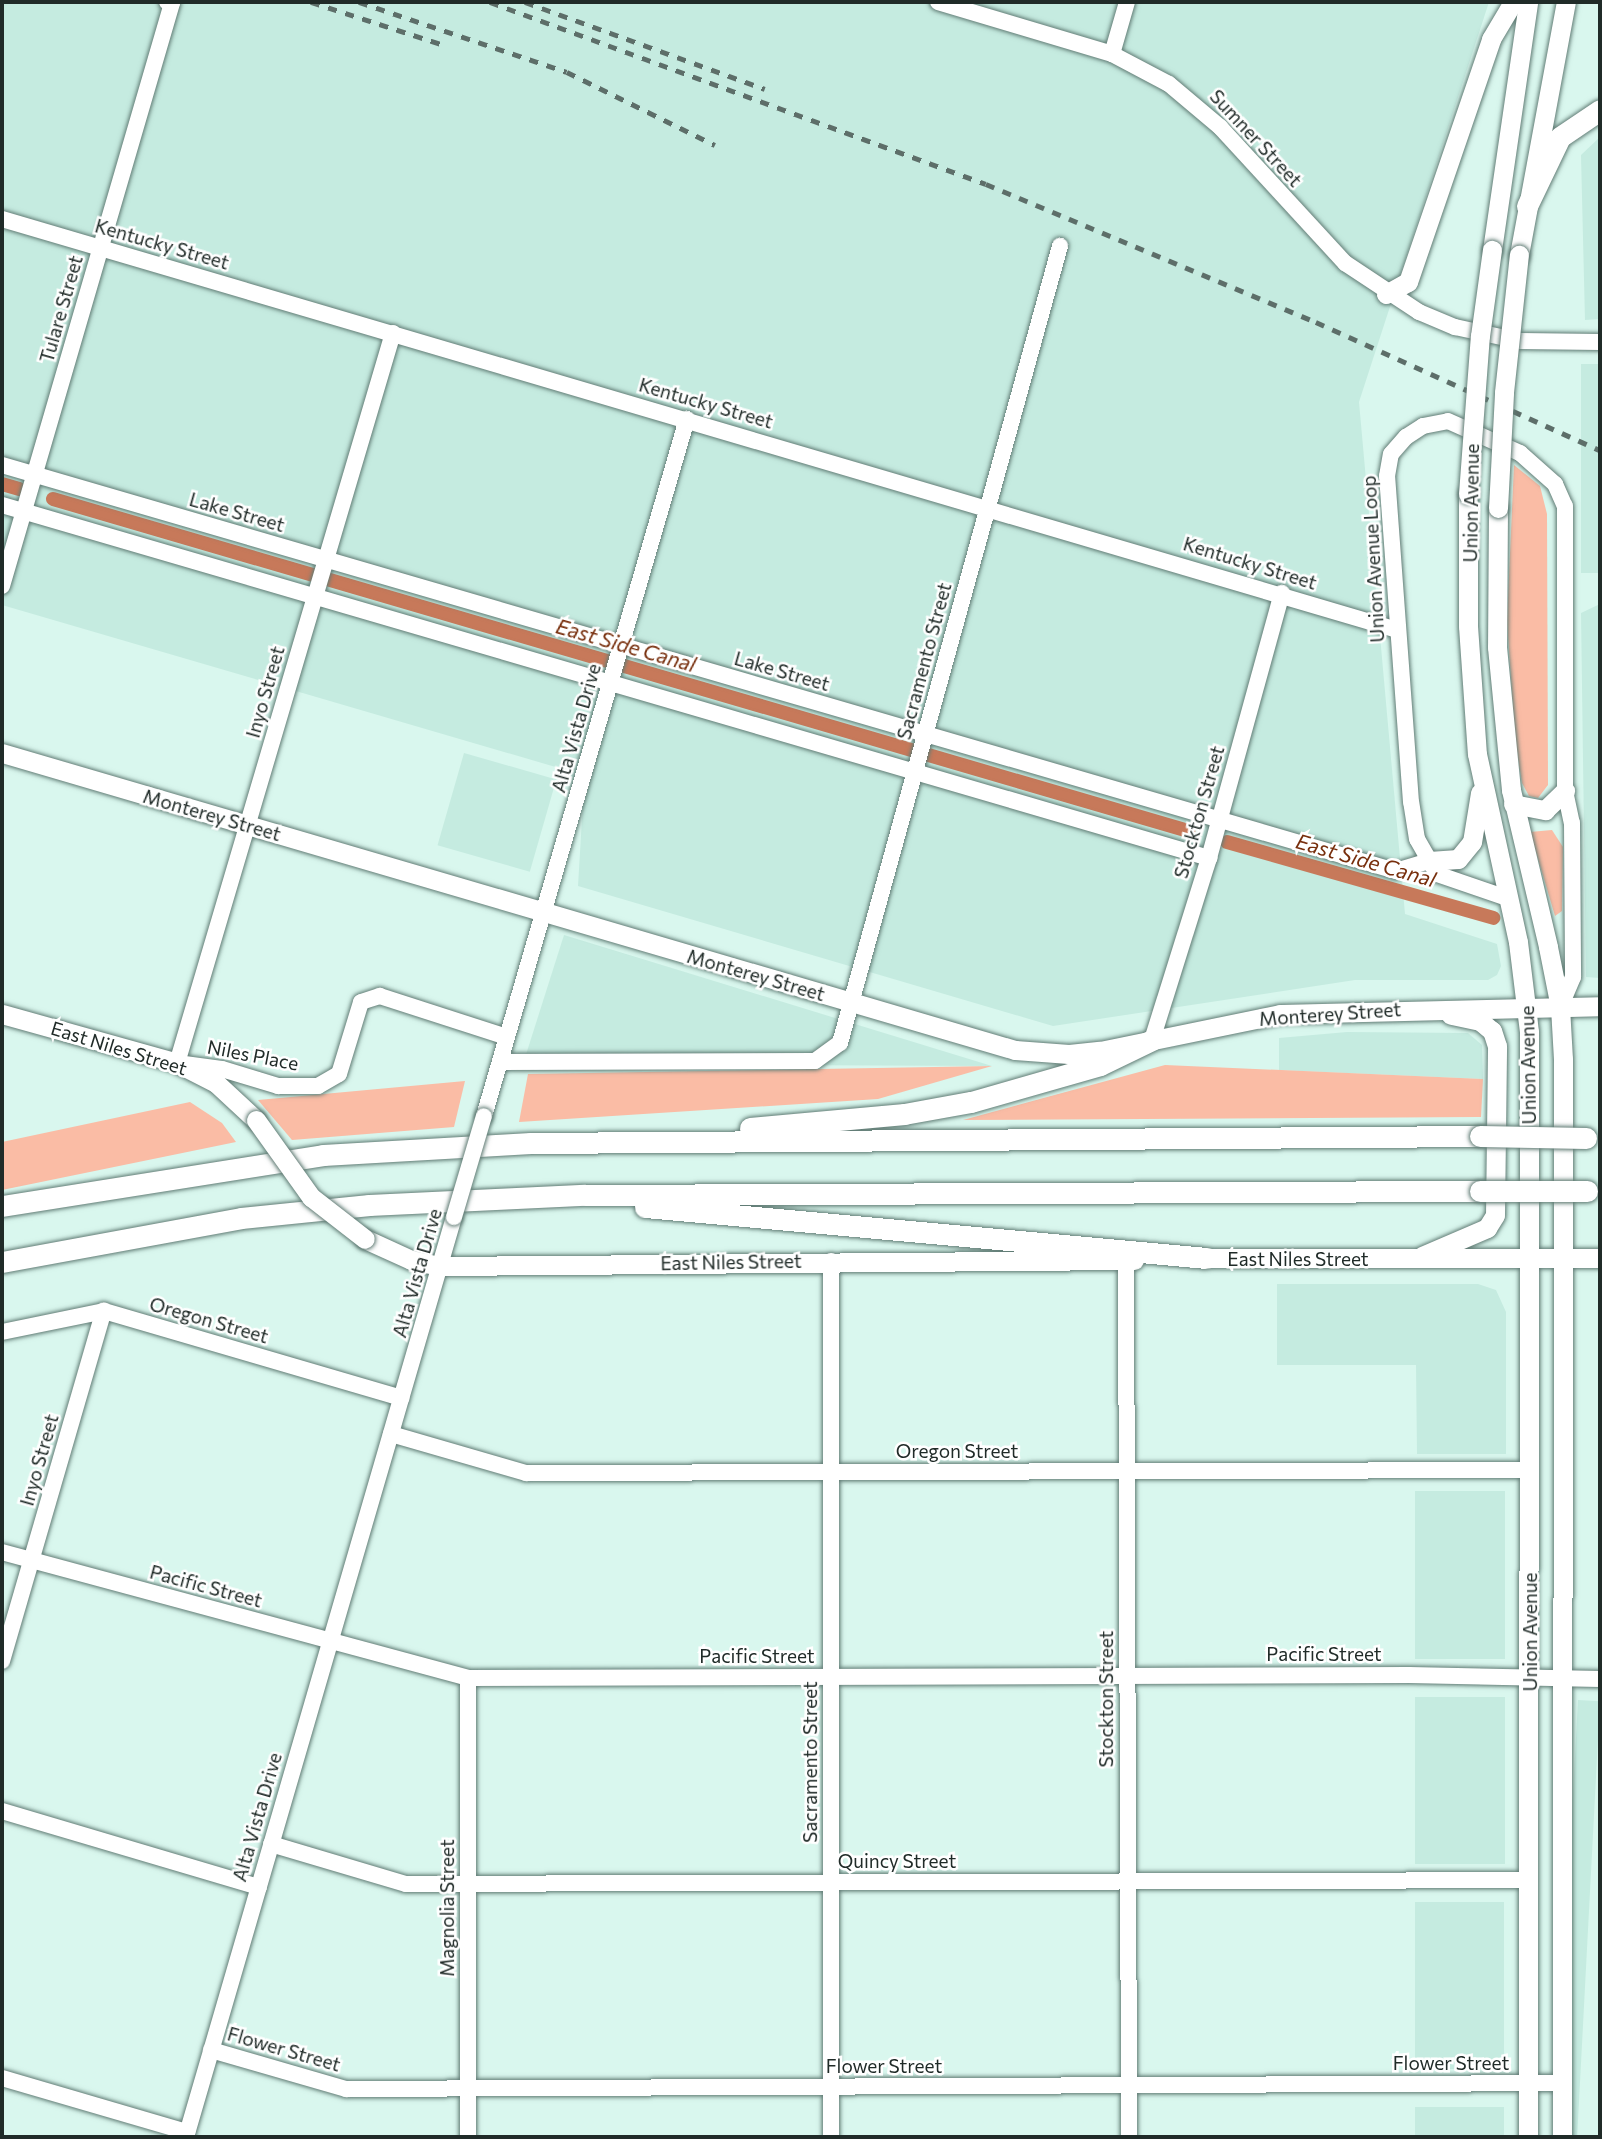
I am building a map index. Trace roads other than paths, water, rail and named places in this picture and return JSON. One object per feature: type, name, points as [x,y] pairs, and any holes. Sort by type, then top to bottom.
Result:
[{"type":"highway","points":[[1527,206],[1560,137],[1600,110]]},
{"type":"highway","points":[[634,1141],[904,1114],[971,1102],[1100,1065],[1152,1040]]},
{"type":"highway","points":[[2,1206],[323,1155],[634,1141],[1480,1136],[1593,1138]]},
{"type":"highway","points":[[2,1262],[241,1218],[369,1205],[585,1195],[1593,1191]]},
{"type":"highway","points":[[585,1195],[613,1204],[1206,1258]]},
{"type":"main road","points":[[1387,295],[1408,282],[1492,39],[1513,2]]},
{"type":"main road","name":"Union Avenue","points":[[1528,2],[1479,337],[1468,494],[1468,626],[1482,778],[1528,1006],[1546,1260],[1562,1679],[1562,2137]]},
{"type":"main road","name":"Union Avenue","points":[[1528,2137],[1530,1470],[1546,1260],[1560,1007],[1514,804],[1497,647],[1498,508],[1504,392],[1519,255],[1566,2]]},
{"type":"main road","name":"Monterey Street","points":[[2,753],[997,1045],[1042,1054],[1100,1051],[1280,1014],[1408,1008],[1600,1006]]},
{"type":"main road","points":[[1429,861],[1458,859],[1472,842],[1482,778]]},
{"type":"main road","points":[[1514,804],[1545,810],[1565,791]]},
{"type":"main road","points":[[1408,1008],[1480,1021],[1492,1031],[1497,1046],[1495,1215],[1487,1228],[1414,1260]]},
{"type":"main road","name":"East Niles Street","points":[[2,1014],[177,1063],[216,1083],[256,1120],[311,1197],[365,1239],[411,1260],[440,1266],[1206,1258],[1600,1258]]},
{"type":"street","name":"Tulare Street","points":[[2,586],[170,2]]},
{"type":"street","name":"Sumner Street","points":[[938,2],[1112,54],[1196,104],[1321,240],[1387,295],[1455,327],[1520,341],[1600,342]]},
{"type":"street","points":[[1112,54],[1127,2]]},
{"type":"street","name":"Kentucky Street","points":[[2,219],[1282,593],[1398,630]]},
{"type":"street","name":"Sacramento Street","points":[[500,1062],[815,1061],[834,1052],[852,1003],[1060,246]]},
{"type":"street","name":"Inyo Street","points":[[177,1063],[393,333]]},
{"type":"street","name":"Alta Vista Drive","points":[[186,2135],[687,419]]},
{"type":"street","name":"Union Avenue Loop","points":[[1429,861],[1417,839],[1411,802],[1387,476],[1391,454],[1423,426],[1448,421],[1520,453],[1555,484],[1565,506],[1565,791]]},
{"type":"street","name":"Lake Street","points":[[2,465],[925,737],[1396,871],[1429,861]]},
{"type":"street","points":[[2,505],[916,770],[1209,858]]},
{"type":"street","name":"Stockton Street","points":[[1152,1040],[1209,858],[1282,593]]},
{"type":"street","name":"Union Avenue","points":[[1560,1007],[1573,977],[1572,823],[1565,791]]},
{"type":"street","points":[[1429,861],[1437,874],[1507,898]]},
{"type":"street","name":"Niles Place","points":[[177,1063],[222,1069],[278,1086],[318,1086],[339,1074],[361,1002],[380,996],[507,1038]]},
{"type":"street","name":"Stockton Street","points":[[1126,1260],[1129,2137]]},
{"type":"street","name":"Sacramento Street","points":[[831,1261],[831,2137]]},
{"type":"street","name":"Inyo Street","points":[[2,1661],[104,1311]]},
{"type":"street","name":"Oregon Street","points":[[2,1332],[104,1311],[402,1398]]},
{"type":"street","name":"Oregon Street","points":[[391,1434],[526,1473],[1530,1470]]},
{"type":"street","name":"Pacific Street","points":[[2,1552],[468,1678],[1127,1676],[1595,1679]]},
{"type":"street","name":"Magnolia Street","points":[[468,1678],[468,2137]]},
{"type":"street","points":[[2,1811],[259,1886]]},
{"type":"street","name":"Quincy Street","points":[[271,1844],[406,1884],[1529,1880]]},
{"type":"street","name":"Flower Street","points":[[211,2050],[346,2089],[1562,2083]]},
{"type":"street","points":[[2,2078],[186,2135]]},
{"type":"waterway","name":"East Side Canal","points":[[2,484],[19,489]]},
{"type":"waterway","name":"East Side Canal","points":[[53,499],[1188,831]]},
{"type":"waterway","name":"East Side Canal","points":[[1227,842],[1493,918]]},
{"type":"railway","points":[[311,2],[441,44]]},
{"type":"railway","points":[[359,2],[567,72],[715,145]]},
{"type":"railway","points":[[490,2],[986,184],[1316,322],[1600,450]]},
{"type":"railway","points":[[525,2],[765,89]]}]
